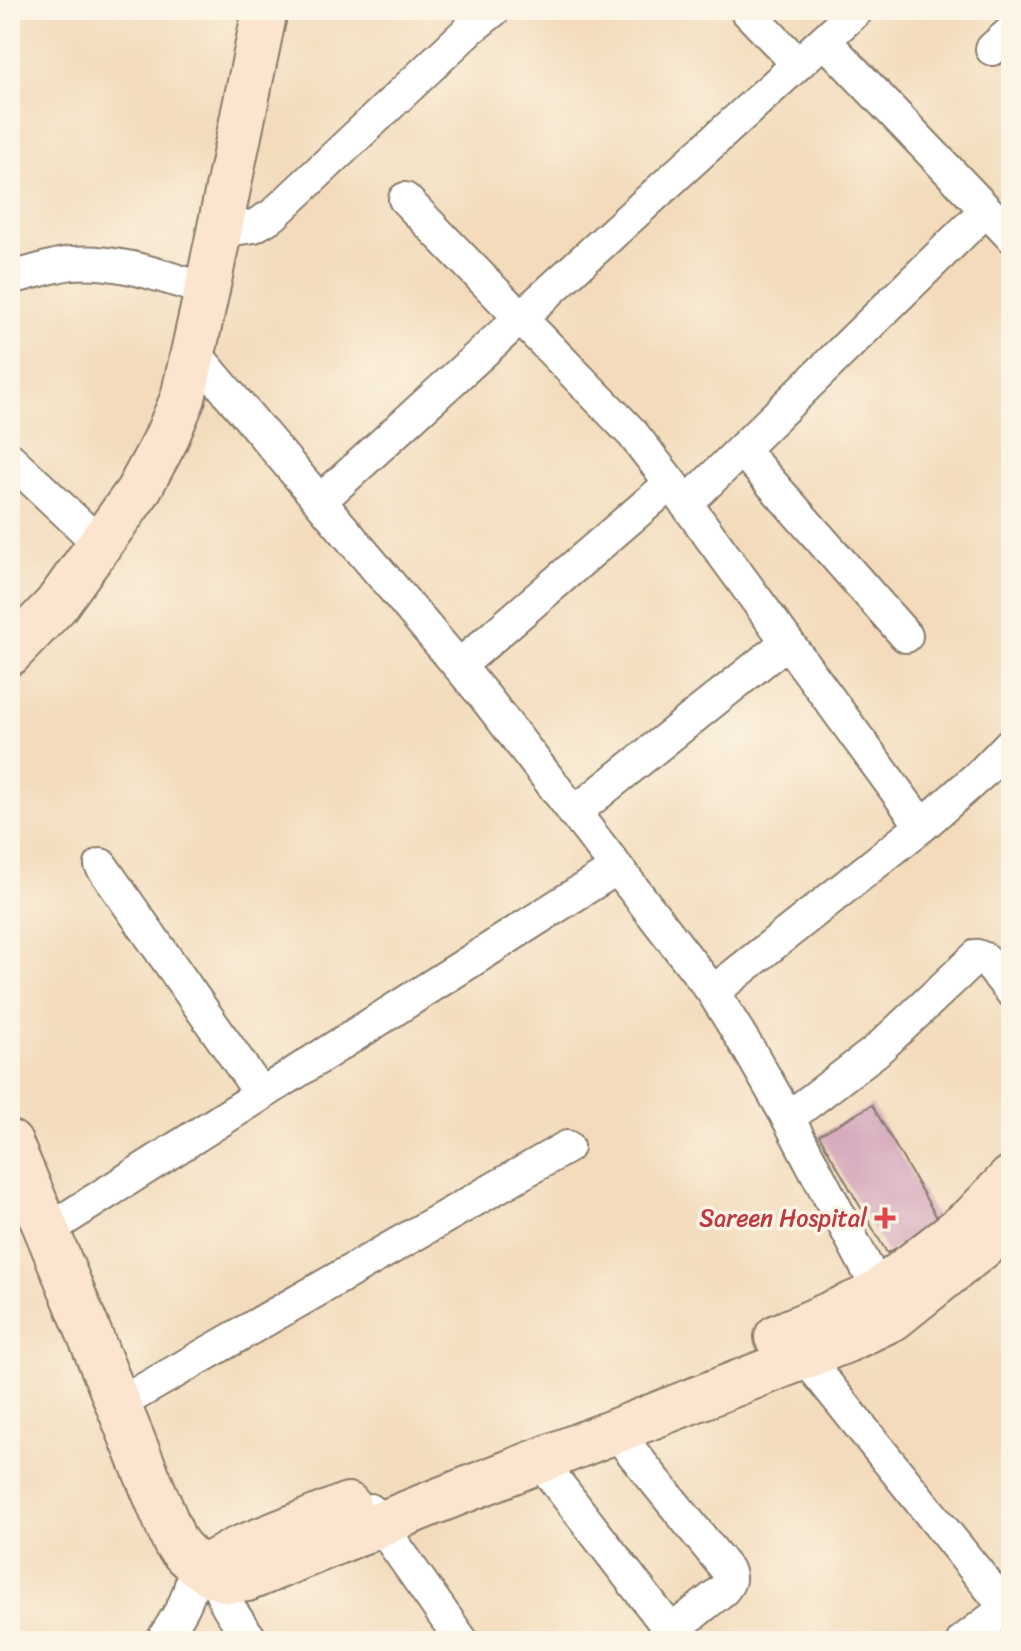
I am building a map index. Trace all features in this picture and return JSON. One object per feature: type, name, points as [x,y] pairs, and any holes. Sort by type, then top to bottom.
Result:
[{"type":"street","points":[[10,653],[56,605],[138,491],[165,441],[183,398],[265,10]]},
{"type":"street","points":[[219,231],[254,226],[273,215],[494,10]]},
{"type":"street","points":[[746,10],[798,64]]},
{"type":"street","points":[[320,501],[857,10]]},
{"type":"street","points":[[824,40],[1011,236]]},
{"type":"street","points":[[405,199],[632,433],[922,826]]},
{"type":"street","points":[[459,666],[678,493],[742,450],[986,210]]},
{"type":"street","points":[[10,276],[70,263],[102,263],[137,269],[207,290]]},
{"type":"street","points":[[193,351],[459,666],[713,992],[788,1118],[886,1304]]},
{"type":"street","points":[[742,450],[906,636]]},
{"type":"street","points":[[10,459],[100,544]]},
{"type":"street","points":[[574,813],[787,642]]},
{"type":"street","points":[[713,992],[922,826],[1011,743]]},
{"type":"street","points":[[101,865],[261,1094]]},
{"type":"street","points":[[48,1230],[617,868]]},
{"type":"street","points":[[788,1118],[876,1051],[977,956],[985,959],[1011,991]]},
{"type":"street","points":[[10,1143],[175,1542],[185,1555],[207,1567],[225,1602],[252,1641]]},
{"type":"street","points":[[117,1405],[567,1147]]},
{"type":"street","points":[[886,1304],[1011,1178]]},
{"type":"street","points":[[162,1641],[186,1604],[192,1587],[207,1567],[236,1550],[540,1461],[615,1431],[798,1343],[865,1299],[886,1304],[993,1238],[1011,1220]]},
{"type":"street","points":[[371,1512],[749,1349],[798,1343]]},
{"type":"street","points":[[798,1343],[1009,1606],[963,1641]]},
{"type":"street","points":[[540,1461],[665,1636],[723,1590],[730,1577],[615,1431]]},
{"type":"street","points":[[371,1512],[462,1641]]},
{"type":"building","points":[[872,1105],[940,1223],[887,1253],[819,1135]]},
{"type":"place","name":"Sareen Hospital","points":[[885,1218]]}]
